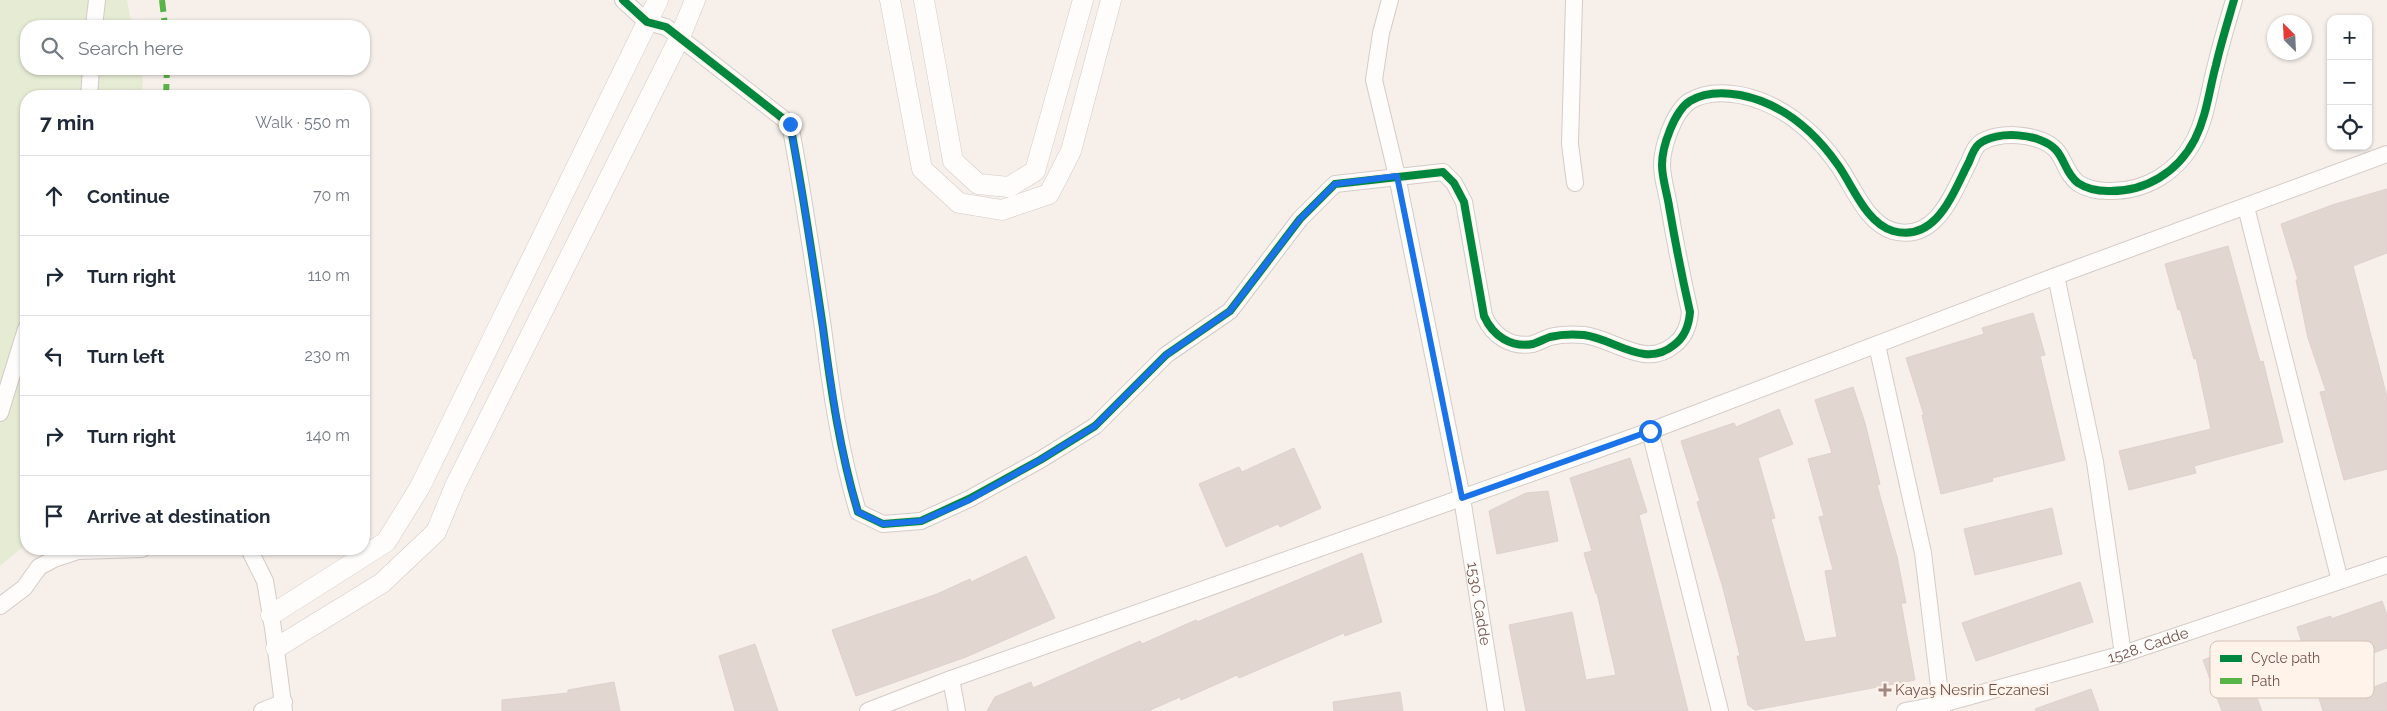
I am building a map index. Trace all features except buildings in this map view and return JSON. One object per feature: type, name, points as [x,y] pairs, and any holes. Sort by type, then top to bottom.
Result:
[{"type":"street","points":[[95,20],[97,0]]},
{"type":"street","points":[[622,0],[647,22],[666,27],[680,37],[790,124],[804,198],[833,403],[847,476],[858,512],[883,524],[921,521],[969,500],[1095,426],[1166,355],[1230,311],[1300,219],[1335,184],[1443,172],[1460,192],[1464,202],[1484,316],[1488,325],[1500,338],[1523,345],[1549,337],[1574,334],[1604,340],[1632,352],[1656,354],[1678,342],[1689,320],[1690,312],[1677,254],[1662,165],[1673,121],[1688,102],[1706,94],[1733,94],[1750,97],[1778,108],[1802,126],[1828,152],[1879,223],[1894,231],[1914,232],[1928,226],[1940,216],[1978,144],[1991,139],[2019,135],[2045,141],[2058,152],[2069,174],[2076,182],[2094,190],[2129,190],[2148,184],[2167,174],[2187,153],[2204,118],[2234,0]]},
{"type":"street","points":[[370,552],[386,542],[420,487],[658,0]]},
{"type":"street","points":[[276,648],[382,583],[436,532],[455,486],[680,37],[695,0]]},
{"type":"street","points":[[890,0],[922,169],[959,203],[1002,210],[1049,194],[1071,151],[1111,0]]},
{"type":"street","points":[[924,0],[953,161],[978,184],[1009,187],[1035,170],[1083,0]]},
{"type":"street","name":"1530. Cadde","points":[[1390,0],[1381,33],[1374,80],[1397,176],[1462,498],[1496,711]]},
{"type":"street","points":[[1574,0],[1570,144],[1575,183]]},
{"type":"street","points":[[89,90],[91,75]]},
{"type":"street","points":[[868,711],[951,679],[1650,431],[2056,276],[2387,154]]},
{"type":"street","points":[[2246,207],[2340,581]]},
{"type":"street","points":[[2056,276],[2095,462],[2123,654]]},
{"type":"street","points":[[1877,345],[1923,554],[1942,707]]},
{"type":"street","points":[[0,412],[20,348]]},
{"type":"street","points":[[1650,431],[1720,711]]},
{"type":"street","points":[[0,606],[24,588],[38,567],[66,555]]},
{"type":"street","points":[[252,555],[265,581],[284,706],[262,711]]},
{"type":"street","points":[[271,615],[366,555]]},
{"type":"street","name":"1528. Cadde","points":[[1905,711],[1942,707],[2123,654],[2387,565]]},
{"type":"street","points":[[951,679],[957,711]]},
{"type":"green space","points":[[0,0],[127,0],[131,20],[20,20],[20,75],[141,75],[143,82],[142,90],[20,90],[20,549],[0,566]]},
{"type":"marked path","points":[[162,0],[164,20]]},
{"type":"marked path","points":[[166,90],[167,75]]},
{"type":"cycle path","points":[[623,0],[647,22],[666,27],[790,124],[808,226],[833,398],[846,467],[858,512],[883,524],[921,521],[969,499],[1040,460],[1095,426],[1166,355],[1230,311],[1300,219],[1335,184],[1443,172],[1454,183],[1464,202],[1484,316],[1492,329],[1504,339],[1525,345],[1550,337],[1572,334],[1596,338],[1641,353],[1663,352],[1681,338],[1686,330],[1690,312],[1662,165],[1664,149],[1670,130],[1679,113],[1690,101],[1708,94],[1734,94],[1755,99],[1783,112],[1807,130],[1829,153],[1861,203],[1875,220],[1893,231],[1908,233],[1921,230],[1942,212],[1957,187],[1976,148],[1979,144],[1996,137],[2018,135],[2049,144],[2059,154],[2068,171],[2078,183],[2096,190],[2108,191],[2135,188],[2159,178],[2180,161],[2188,151],[2199,130],[2234,0]]},
{"type":"place","name":"Kayaş Nesrin Eczanesi","points":[[1885,690]]},
{"type":"route","points":[[790,124],[804,198],[833,403],[847,476],[858,512],[883,524],[921,521],[969,500],[1095,426],[1166,355],[1230,311],[1300,219],[1335,184],[1397,176],[1462,498],[1650,431]]}]
